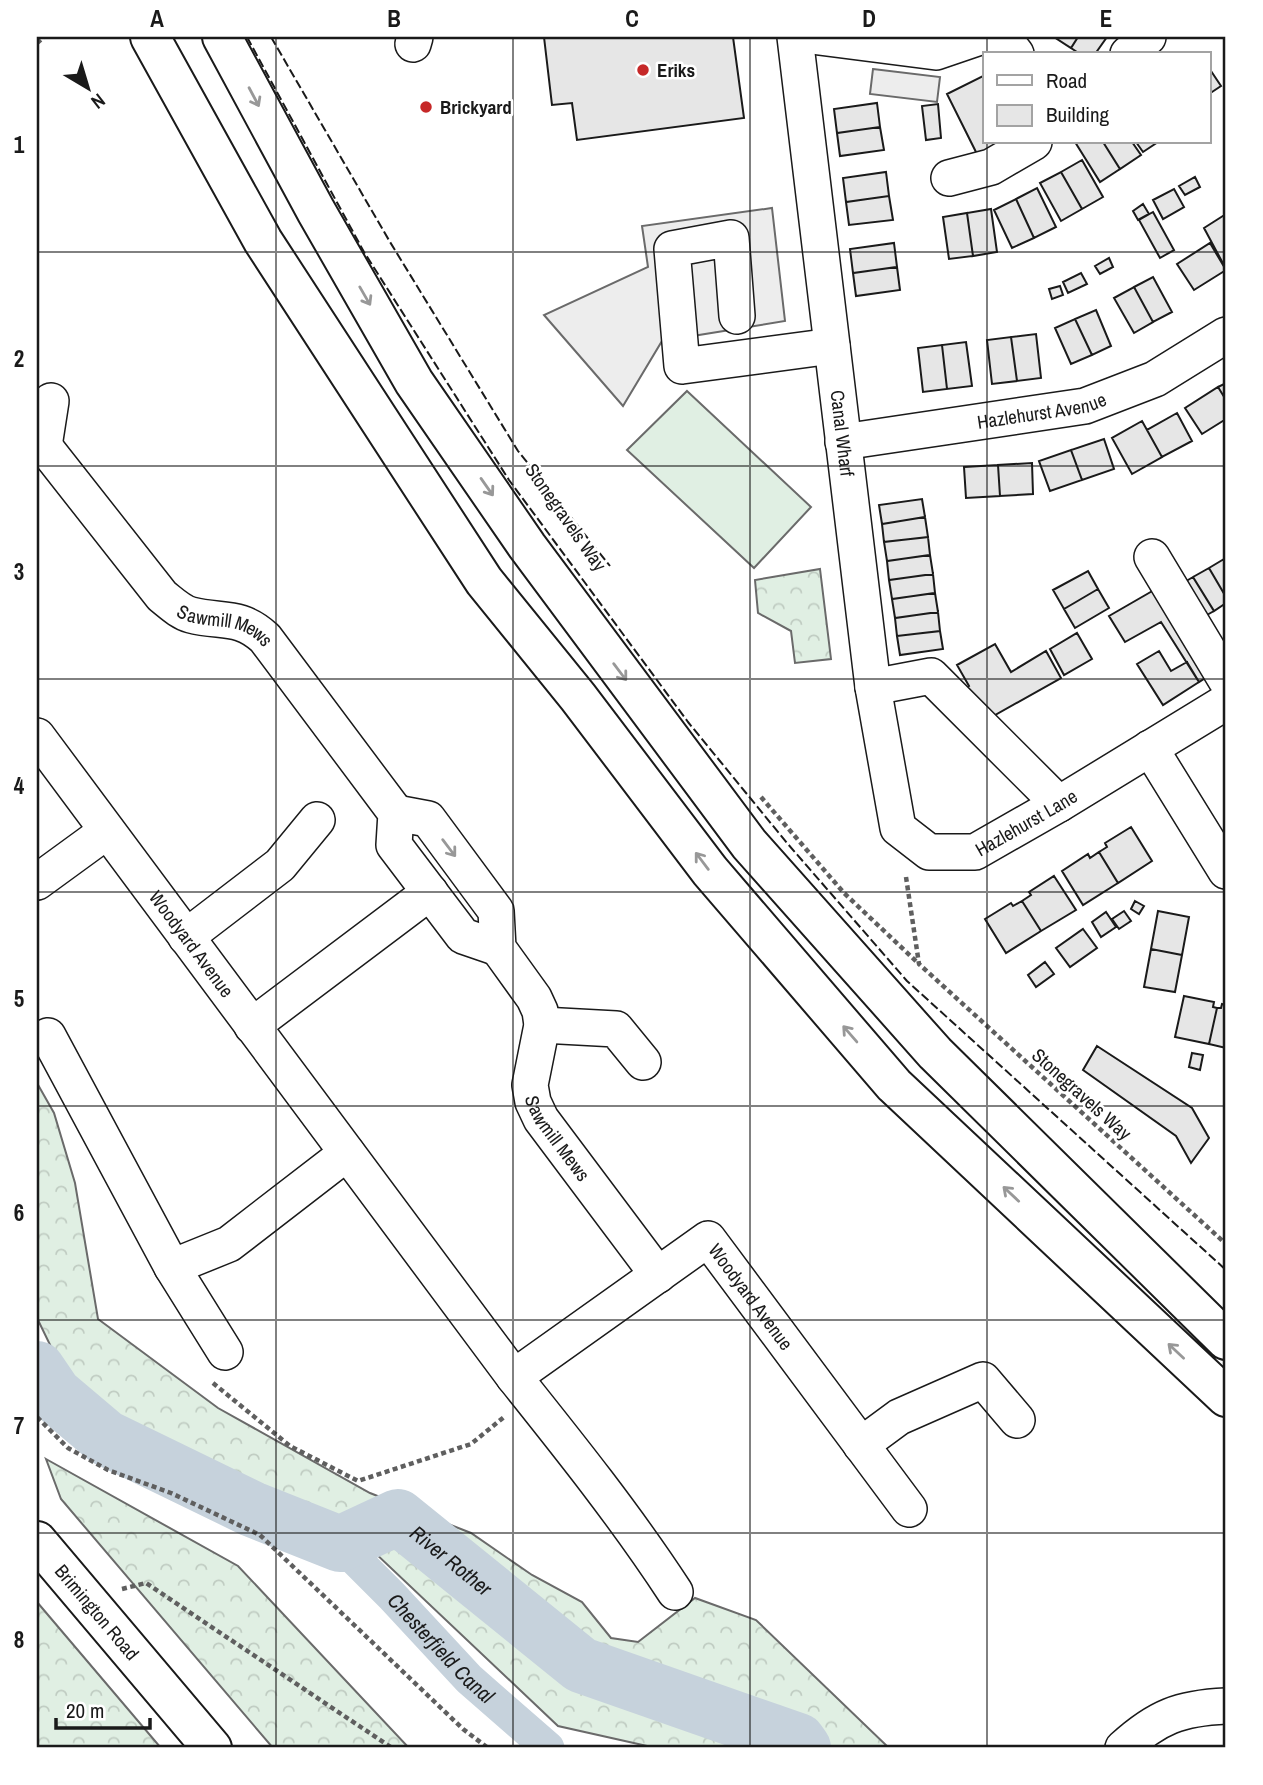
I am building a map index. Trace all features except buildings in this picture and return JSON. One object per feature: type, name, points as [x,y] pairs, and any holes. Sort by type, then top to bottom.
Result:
[{"type":"main road","points":[[150,37],[263,241],[484,581],[578,697],[710,871],[894,1085],[1226,1397]]},
{"type":"main road","points":[[222,37],[316,211],[414,382],[527,546],[749,844],[935,1053],[1226,1340]]},
{"type":"main road","name":"Brimington Road","points":[[37,1541],[212,1748]]},
{"type":"street","name":"Canal Wharf","points":[[795,37],[873,687],[898,828]]},
{"type":"street","points":[[819,37],[936,51],[980,37]]},
{"type":"street","points":[[993,37],[1009,45],[1014,52]]},
{"type":"street","points":[[1130,52],[1148,37]]},
{"type":"street","points":[[949,178],[991,167],[1031,144]]},
{"type":"street","points":[[737,316],[731,238],[672,249],[682,366],[832,346]]},
{"type":"street","name":"Hazlehurst Avenue","points":[[842,442],[1085,406],[1155,379],[1226,335]]},
{"type":"street","points":[[40,449],[51,401]]},
{"type":"street","name":"Sawmill Mews","points":[[40,449],[162,596],[175,607],[190,614],[245,623],[265,638],[396,813]]},
{"type":"street","points":[[1152,556],[1226,680]]},
{"type":"street","points":[[873,687],[931,677],[1059,804]]},
{"type":"street","name":"Hazlehurst Lane","points":[[898,828],[929,852],[975,852],[1226,702]]},
{"type":"street","name":"Woodyard Avenue","points":[[37,736],[522,1387],[588,1469],[675,1592]]},
{"type":"street","points":[[1150,748],[1226,871]]},
{"type":"street","points":[[498,948],[463,936],[394,845],[396,813],[428,819],[496,911],[498,948],[534,998],[540,1011],[542,1026],[616,1029],[643,1062]]},
{"type":"street","points":[[186,937],[280,865],[317,820]]},
{"type":"street","points":[[37,882],[107,831]]},
{"type":"street","points":[[252,1026],[430,892]]},
{"type":"street","name":"Sawmill Mews","points":[[542,1026],[531,1070],[533,1102],[553,1137],[658,1275]]},
{"type":"street","points":[[48,1036],[172,1267],[225,1352]]},
{"type":"street","points":[[172,1267],[229,1244],[347,1153]]},
{"type":"street","name":"Woodyard Avenue","points":[[522,1387],[658,1275],[708,1239],[909,1509]]},
{"type":"street","points":[[861,1445],[899,1417],[983,1380],[1017,1420]]},
{"type":"street","points":[[1123,1748],[1148,1728],[1175,1713],[1199,1707],[1226,1706]]},
{"type":"path","points":[[37,43],[44,37]]},
{"type":"path","name":"Stonegravels Way","points":[[755,790],[844,892],[919,964],[1226,1244]]},
{"type":"path","points":[[898,828],[919,964]]},
{"type":"path","points":[[37,1417],[68,1447],[108,1469],[172,1493],[260,1535],[463,1729],[488,1748]]},
{"type":"path","points":[[86,1598],[146,1583],[392,1748]]},
{"type":"green space","points":[[687,391],[811,507],[754,568],[627,450]]},
{"type":"green space","points":[[820,569],[831,659],[795,663],[791,631],[758,613],[755,580]]},
{"type":"green space","points":[[37,1083],[54,1113],[75,1183],[98,1319],[218,1408],[370,1493],[471,1533],[532,1575],[582,1602],[611,1638],[638,1642],[695,1598],[756,1620],[889,1748],[656,1748],[558,1726],[372,1550],[187,1462],[71,1388],[37,1318]]},
{"type":"green space","points":[[46,1459],[238,1566],[409,1748],[273,1748],[61,1499]]},
{"type":"green space","points":[[37,1602],[161,1748],[37,1748]]},
{"type":"shaded area","points":[[873,69],[940,77],[937,102],[870,94]]},
{"type":"shaded area","points":[[772,208],[785,321],[662,341],[623,406],[544,315],[648,267],[642,226]]},
{"type":"waterway","name":"River Rother","points":[[37,1369],[54,1394],[106,1438],[252,1509],[340,1544],[398,1517],[581,1665],[798,1741],[803,1748]]},
{"type":"waterway","name":"Chesterfield Canal","points":[[340,1544],[469,1679],[548,1748]]},
{"type":"fence","points":[[247,37],[364,252],[509,480],[688,722],[787,843],[907,981],[1226,1270]]},
{"type":"fence","points":[[271,37],[390,242],[518,451],[610,566]]},
{"type":"place","name":"Eriks","points":[[643,70]]},
{"type":"place","name":"Brickyard","points":[[426,107]]}]
